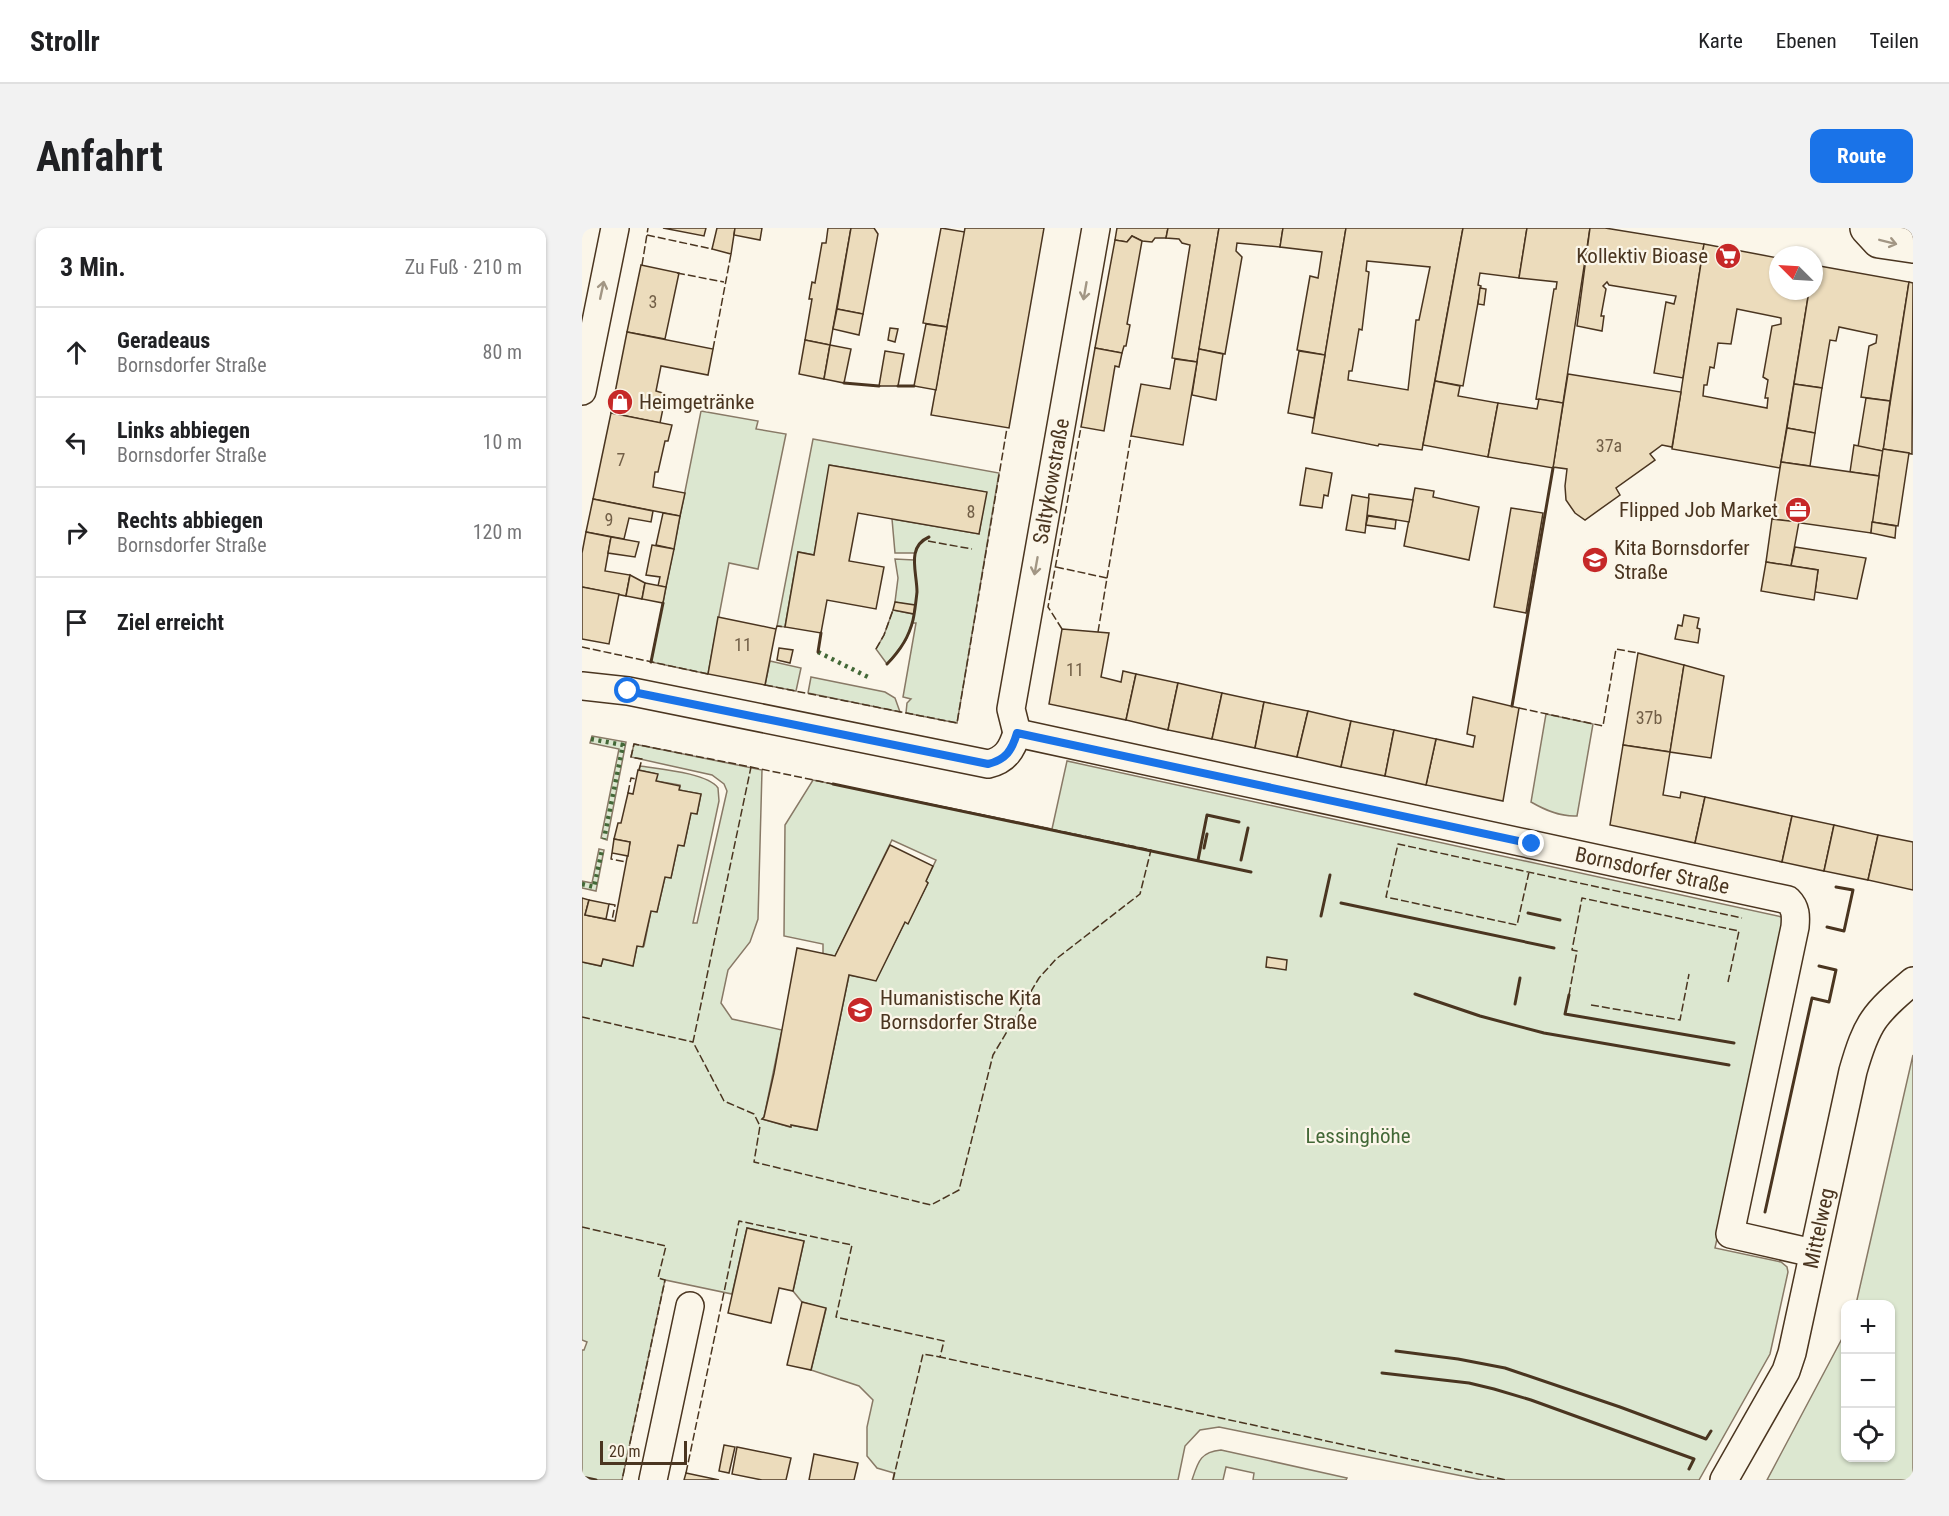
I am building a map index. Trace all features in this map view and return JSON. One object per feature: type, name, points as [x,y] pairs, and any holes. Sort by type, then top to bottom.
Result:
[{"type":"main road","points":[[1867,228],[1879,241],[1913,246]]},
{"type":"street","points":[[582,391],[615,228]]},
{"type":"street","name":"Saltykowstraße","points":[[1017,733],[1011,709],[1096,228]]},
{"type":"street","points":[[582,686],[628,691],[988,764],[1004,758],[1012,749],[1017,733]]},
{"type":"street","name":"Bornsdorfer Straße","points":[[1017,733],[1788,900],[1794,906],[1795,927],[1730,1234],[1813,1253]]},
{"type":"street","name":"Mittelweg","points":[[1724,1480],[1786,1371],[1792,1353],[1853,1071],[1863,1038],[1879,1011],[1913,981]]},
{"type":"street","points":[[653,1480],[690,1306]]},
{"type":"green space","points":[[701,411],[758,421],[756,429],[786,434],[758,569],[729,563],[708,674],[651,662]]},
{"type":"green space","points":[[813,439],[999,473],[957,723],[906,713],[907,703],[911,699],[903,697],[916,623],[912,623],[906,640],[887,664],[876,649],[893,610],[914,614],[915,606],[895,602],[898,578],[895,559],[914,560],[915,553],[895,553],[892,519],[979,534],[986,492],[830,465],[814,555],[798,552],[785,627],[777,626]]},
{"type":"green space","points":[[770,661],[801,668],[796,691],[765,685]]},
{"type":"green space","points":[[811,677],[885,692],[895,698],[900,712],[808,693]]},
{"type":"green space","points":[[1546,714],[1593,724],[1577,816],[1553,812],[1531,802]]},
{"type":"green space","points":[[592,736],[626,742],[607,840],[601,838],[619,749],[590,743]]},
{"type":"green space","name":"Lessinghöhe","points":[[634,744],[762,770],[758,919],[750,942],[728,970],[721,1003],[732,1019],[782,1030],[762,1119],[790,1127],[791,1125],[817,1130],[849,975],[876,980],[905,922],[908,923],[928,883],[926,881],[936,860],[892,840],[835,956],[823,954],[823,944],[784,936],[785,825],[813,780],[1052,829],[1067,761],[1782,917],[1782,937],[1715,1248],[1781,1262],[1787,1267],[1788,1272],[1770,1354],[1699,1480],[1482,1480],[1219,1427],[1200,1430],[1185,1446],[1178,1480],[893,1480],[894,1473],[877,1468],[867,1456],[867,1427],[873,1400],[859,1386],[811,1370],[826,1309],[802,1302],[793,1291],[804,1241],[747,1228],[732,1294],[665,1280],[622,1480],[582,1480],[582,1350],[587,1342],[582,1340],[582,962],[601,966],[603,959],[633,965],[637,946],[644,946],[651,911],[657,912],[665,877],[671,878],[678,845],[684,846],[691,813],[697,814],[701,794],[679,790],[680,785],[656,781],[657,774],[639,770],[640,766],[694,775],[713,783],[718,788],[719,801],[693,923],[697,923],[727,791],[724,784],[712,775],[631,757]]},
{"type":"green space","points":[[599,849],[604,850],[596,891],[582,888],[582,881],[592,883]]},
{"type":"green space","points":[[1913,1055],[1913,1480],[1767,1480],[1841,1341],[1841,1462],[1895,1462],[1895,1300],[1857,1300]]},
{"type":"green space","points":[[1221,1450],[1347,1478],[1346,1480],[1253,1480],[1254,1473],[1226,1467],[1223,1480],[1192,1480],[1201,1459],[1208,1453]]},
{"type":"building","points":[[663,228],[706,228],[704,236]]},
{"type":"building","points":[[717,228],[735,228],[731,254],[712,249]]},
{"type":"building","points":[[735,228],[762,228],[760,240],[734,235]]},
{"type":"building","points":[[828,228],[851,228],[830,345],[805,340],[812,299],[809,299],[812,282],[815,283],[822,243],[826,243]]},
{"type":"building","points":[[851,228],[874,228],[878,234],[863,314],[837,309]]},
{"type":"building","points":[[941,228],[965,232],[947,327],[923,323]]},
{"type":"building","points":[[965,228],[1044,228],[1009,428],[931,415]]},
{"type":"building","points":[[1117,228],[1168,228],[1166,238],[1155,238],[1152,242],[1142,241],[1132,236],[1127,242],[1115,240]]},
{"type":"building","points":[[1168,228],[1219,228],[1197,362],[1172,358],[1190,245],[1182,243],[1179,239],[1166,238]]},
{"type":"building","points":[[1219,228],[1283,228],[1280,247],[1237,243],[1236,251],[1242,257],[1225,354],[1199,349]]},
{"type":"building","points":[[1283,228],[1346,228],[1325,355],[1297,350],[1310,276],[1318,278],[1322,252],[1280,247]]},
{"type":"building","points":[[1346,228],[1463,228],[1422,450],[1379,444],[1378,446],[1312,433]],"holes":[[[1367,261],[1430,267],[1419,320],[1416,320],[1408,390],[1348,380],[1349,371],[1352,371],[1359,329],[1362,330],[1369,272],[1366,271]]]},
{"type":"building","points":[[1463,228],[1527,228],[1519,278],[1480,273],[1478,285],[1481,286],[1463,386],[1435,381]]},
{"type":"building","points":[[1527,228],[1590,228],[1563,403],[1536,399],[1557,282],[1519,278]]},
{"type":"building","points":[[1590,228],[1605,228],[1704,244],[1683,378],[1654,373],[1666,302],[1674,304],[1676,296],[1609,285],[1607,282],[1603,286],[1606,289],[1601,316],[1604,316],[1602,331],[1577,326]]},
{"type":"building","points":[[1132,236],[1142,241],[1127,324],[1130,325],[1126,346],[1122,353],[1095,348],[1115,240],[1127,242]]},
{"type":"building","points":[[1704,244],[1769,256],[1769,300],[1808,300],[1780,468],[1672,449]],"holes":[[[1737,309],[1781,318],[1781,324],[1772,326],[1763,377],[1768,380],[1765,398],[1768,398],[1767,408],[1703,396],[1710,367],[1714,368],[1718,343],[1731,344]]]},
{"type":"building","points":[[641,265],[679,273],[665,339],[627,332]]},
{"type":"building","points":[[1823,267],[1909,282],[1890,401],[1861,397],[1869,346],[1876,343],[1877,335],[1839,327],[1836,341],[1830,340],[1822,388],[1794,384],[1808,300],[1823,300]]},
{"type":"building","points":[[1909,282],[1913,283],[1912,454],[1883,449]]},
{"type":"building","points":[[1480,288],[1486,289],[1484,305],[1478,304]]},
{"type":"building","points":[[837,309],[863,314],[859,335],[833,329]]},
{"type":"building","points":[[926,324],[947,327],[936,390],[914,386]]},
{"type":"building","points":[[890,328],[898,329],[895,342],[888,340]]},
{"type":"building","points":[[627,332],[713,349],[708,375],[661,366],[656,391],[666,394],[660,423],[611,413]]},
{"type":"building","points":[[805,340],[830,345],[824,379],[799,374]]},
{"type":"building","points":[[830,345],[851,349],[844,383],[824,379]]},
{"type":"building","points":[[1095,348],[1122,353],[1119,367],[1115,366],[1104,431],[1081,427]]},
{"type":"building","points":[[1199,349],[1223,354],[1216,400],[1192,395]]},
{"type":"building","points":[[885,351],[904,354],[898,386],[879,386]]},
{"type":"building","points":[[1299,351],[1325,355],[1314,418],[1288,413]]},
{"type":"building","points":[[1175,359],[1197,362],[1183,445],[1131,436],[1141,384],[1170,389]]},
{"type":"building","points":[[1568,374],[1681,392],[1672,447],[1662,445],[1650,454],[1655,460],[1616,488],[1620,495],[1585,520],[1575,513],[1566,500],[1567,469],[1553,467]]},
{"type":"building","points":[[1435,381],[1460,386],[1458,396],[1498,403],[1488,457],[1423,445]]},
{"type":"building","points":[[1794,384],[1822,388],[1815,433],[1787,428]]},
{"type":"building","points":[[1866,398],[1890,401],[1883,451],[1858,447]]},
{"type":"building","points":[[1539,399],[1563,403],[1553,468],[1488,457],[1498,403],[1537,409]]},
{"type":"building","points":[[611,413],[672,425],[668,441],[665,441],[658,472],[655,472],[653,487],[685,493],[680,516],[593,499]]},
{"type":"building","points":[[1787,428],[1815,433],[1810,466],[1781,462]]},
{"type":"building","points":[[1854,445],[1883,451],[1879,476],[1850,472]]},
{"type":"building","points":[[1883,449],[1909,453],[1898,526],[1872,522]]},
{"type":"building","points":[[1781,462],[1879,476],[1871,533],[1772,519]]},
{"type":"building","points":[[829,465],[987,492],[979,534],[858,513],[849,561],[884,567],[876,609],[827,600],[821,633],[785,627],[798,552],[814,555]]},
{"type":"building","points":[[1306,468],[1332,473],[1328,496],[1324,495],[1322,508],[1300,505]]},
{"type":"building","points":[[1415,488],[1434,491],[1433,497],[1479,507],[1469,560],[1404,546]]},
{"type":"building","points":[[1369,494],[1413,500],[1409,522],[1366,515]]},
{"type":"building","points":[[1352,495],[1369,498],[1365,533],[1346,530]]},
{"type":"building","points":[[593,499],[653,511],[651,522],[629,518],[624,539],[586,532]]},
{"type":"building","points":[[1511,508],[1543,513],[1526,613],[1494,607]]},
{"type":"building","points":[[663,513],[680,516],[674,549],[656,545]]},
{"type":"building","points":[[1368,516],[1396,520],[1395,529],[1366,525]]},
{"type":"building","points":[[1772,519],[1799,522],[1791,566],[1766,562]]},
{"type":"building","points":[[1872,522],[1896,526],[1895,538],[1871,533]]},
{"type":"building","points":[[586,532],[611,537],[605,571],[630,575],[626,596],[582,587],[582,553]]},
{"type":"building","points":[[611,537],[639,542],[635,557],[608,553]]},
{"type":"building","points":[[652,545],[674,549],[666,587],[658,586],[660,577],[646,575]]},
{"type":"building","points":[[1795,547],[1866,558],[1857,599],[1815,592],[1818,570],[1791,566]]},
{"type":"building","points":[[1766,562],[1818,570],[1814,600],[1761,591]]},
{"type":"building","points":[[630,575],[645,583],[642,599],[626,596]]},
{"type":"building","points":[[645,583],[666,587],[663,603],[642,599]]},
{"type":"building","points":[[582,587],[619,594],[609,644],[582,639]]},
{"type":"building","points":[[895,602],[915,605],[914,614],[893,610]]},
{"type":"building","points":[[1684,615],[1699,618],[1698,643],[1675,639],[1678,625],[1682,626]]},
{"type":"building","points":[[718,617],[776,629],[765,685],[708,674]]},
{"type":"building","points":[[1062,629],[1109,633],[1101,677],[1121,682],[1123,671],[1136,674],[1126,720],[1049,704]]},
{"type":"building","points":[[779,648],[793,650],[790,663],[777,660]]},
{"type":"building","points":[[1638,653],[1684,665],[1670,752],[1623,745]]},
{"type":"building","points":[[1684,665],[1724,676],[1711,758],[1670,752]]},
{"type":"building","points":[[1136,674],[1178,683],[1168,730],[1126,720]]},
{"type":"building","points":[[1178,683],[1222,693],[1212,739],[1168,730]]},
{"type":"building","points":[[1222,693],[1264,702],[1255,748],[1212,739]]},
{"type":"building","points":[[1473,697],[1519,708],[1503,801],[1426,785],[1436,739],[1473,747],[1475,736],[1467,734]]},
{"type":"building","points":[[1264,702],[1308,711],[1297,757],[1255,748]]},
{"type":"building","points":[[1308,711],[1351,721],[1341,767],[1297,757]]},
{"type":"building","points":[[1351,721],[1394,730],[1385,776],[1341,767]]},
{"type":"building","points":[[1394,730],[1436,739],[1426,785],[1385,776]]},
{"type":"building","points":[[1623,745],[1670,752],[1663,795],[1680,798],[1681,792],[1705,797],[1695,843],[1610,825]]},
{"type":"building","points":[[638,770],[658,774],[656,781],[680,786],[679,790],[701,794],[697,814],[691,813],[684,846],[678,845],[671,878],[665,877],[657,912],[651,911],[643,947],[637,946],[633,966],[603,959],[601,966],[582,962],[582,898],[589,900],[585,915],[615,921],[630,842],[614,839],[618,823],[621,823],[628,793],[633,794]]},
{"type":"building","points":[[1705,797],[1792,816],[1782,862],[1695,843]]},
{"type":"building","points":[[1792,816],[1834,825],[1824,871],[1782,862]]},
{"type":"building","points":[[1834,825],[1878,835],[1868,880],[1824,871]]},
{"type":"building","points":[[1878,835],[1913,842],[1913,890],[1868,880]]},
{"type":"building","points":[[614,839],[630,842],[628,856],[612,853]]},
{"type":"building","points":[[890,845],[933,866],[926,881],[928,883],[908,924],[905,922],[876,981],[849,975],[817,1130],[791,1125],[791,1127],[762,1119],[774,1073],[797,948],[835,956]]},
{"type":"building","points":[[589,900],[609,904],[606,919],[585,915]]},
{"type":"building","points":[[1267,957],[1287,960],[1286,970],[1266,967]]},
{"type":"building","points":[[747,1228],[804,1241],[793,1291],[779,1288],[771,1323],[728,1313]]},
{"type":"building","points":[[802,1302],[826,1308],[811,1370],[787,1365]]},
{"type":"building","points":[[724,1445],[735,1447],[729,1473],[719,1471]]},
{"type":"building","points":[[737,1447],[791,1458],[786,1480],[762,1480],[732,1474]]},
{"type":"building","points":[[814,1454],[858,1463],[854,1480],[809,1480]]},
{"type":"building","points":[[686,1473],[719,1480],[684,1480]]},
{"type":"hedge","points":[[818,652],[870,678]]},
{"type":"hedge","points":[[591,739],[623,745],[604,839]]},
{"type":"hedge","points":[[582,884],[594,887],[602,850]]},
{"type":"fence","points":[[642,265],[648,228]]},
{"type":"fence","points":[[647,235],[712,249]]},
{"type":"fence","points":[[713,349],[731,254]]},
{"type":"fence","points":[[677,273],[724,282]]},
{"type":"fence","points":[[1062,629],[1048,607],[1081,427]]},
{"type":"fence","points":[[765,685],[957,723],[1007,428]]},
{"type":"fence","points":[[1107,578],[1131,436]]},
{"type":"fence","points":[[928,541],[972,549]]},
{"type":"fence","points":[[1056,567],[1107,578],[1098,632]]},
{"type":"fence","points":[[876,649],[893,610]]},
{"type":"fence","points":[[776,629],[777,626],[785,627]]},
{"type":"fence","points":[[582,647],[708,674]]},
{"type":"fence","points":[[1519,708],[1603,726],[1616,649],[1638,653]]},
{"type":"fence","points":[[639,770],[642,759],[631,757],[634,744],[751,767]]},
{"type":"fence","points":[[751,767],[1151,850],[1140,894],[1056,959],[1039,978],[993,1055],[959,1190],[931,1205],[754,1162],[760,1126],[754,1114],[724,1101],[693,1042],[751,767]]},
{"type":"fence","points":[[628,793],[631,778],[636,779]]},
{"type":"fence","points":[[1529,872],[1517,925],[1386,897],[1398,844],[1742,918]]},
{"type":"fence","points":[[612,853],[611,859],[626,862]]},
{"type":"fence","points":[[1569,995],[1577,951],[1572,950],[1582,898],[1739,931],[1728,982]]},
{"type":"fence","points":[[609,904],[615,905],[612,920]]},
{"type":"fence","points":[[1591,1005],[1680,1020],[1689,974]]},
{"type":"fence","points":[[582,1017],[693,1042]]},
{"type":"fence","points":[[686,1473],[739,1221],[852,1245],[836,1317],[944,1341],[940,1357],[1506,1480]]},
{"type":"fence","points":[[582,1227],[666,1246],[658,1278],[665,1280],[622,1480]]},
{"type":"fence","points":[[893,1480],[923,1354],[940,1357]]},
{"type":"wall","points":[[844,383],[879,386]]},
{"type":"wall","points":[[898,386],[914,386]]},
{"type":"wall","points":[[1512,706],[1553,468]]},
{"type":"wall","points":[[887,664],[903,644],[911,626],[917,592],[915,554],[917,547],[929,537]]},
{"type":"wall","points":[[651,662],[663,603]]},
{"type":"wall","points":[[818,652],[821,633]]},
{"type":"wall","points":[[833,784],[1251,872]]},
{"type":"wall","points":[[1198,860],[1207,815],[1239,822]]},
{"type":"wall","points":[[1241,860],[1248,828]]},
{"type":"wall","points":[[1204,848],[1207,834]]},
{"type":"wall","points":[[1321,916],[1330,875]]},
{"type":"wall","points":[[1827,927],[1844,931],[1853,890],[1836,887]]},
{"type":"wall","points":[[1341,903],[1554,948]]},
{"type":"wall","points":[[1528,913],[1560,920]]},
{"type":"wall","points":[[1765,1212],[1812,998],[1829,1002],[1836,970],[1819,966]]},
{"type":"wall","points":[[1515,1004],[1520,978]]},
{"type":"wall","points":[[1415,994],[1480,1016],[1544,1033],[1729,1065]]},
{"type":"wall","points":[[1569,995],[1565,1014],[1734,1043]]},
{"type":"wall","points":[[1396,1351],[1505,1368],[1706,1439],[1711,1431]]},
{"type":"wall","points":[[1382,1373],[1469,1383],[1531,1400],[1694,1459],[1689,1469]]},
{"type":"wall","points":[[582,1477],[596,1480]]},
{"type":"place","name":"Kollektiv Bioase","points":[[1728,256]]},
{"type":"place","name":"Heimgetränke","points":[[620,402]]},
{"type":"place","name":"Flipped Job Market","points":[[1798,510]]},
{"type":"place","name":"Kita Bornsdorfer Straße","points":[[1595,560]]},
{"type":"place","name":"Humanistische Kita Bornsdorfer Straße","points":[[860,1010]]},
{"type":"route","points":[[628,691],[988,764],[1004,758],[1012,749],[1017,733],[1532,844]]}]
